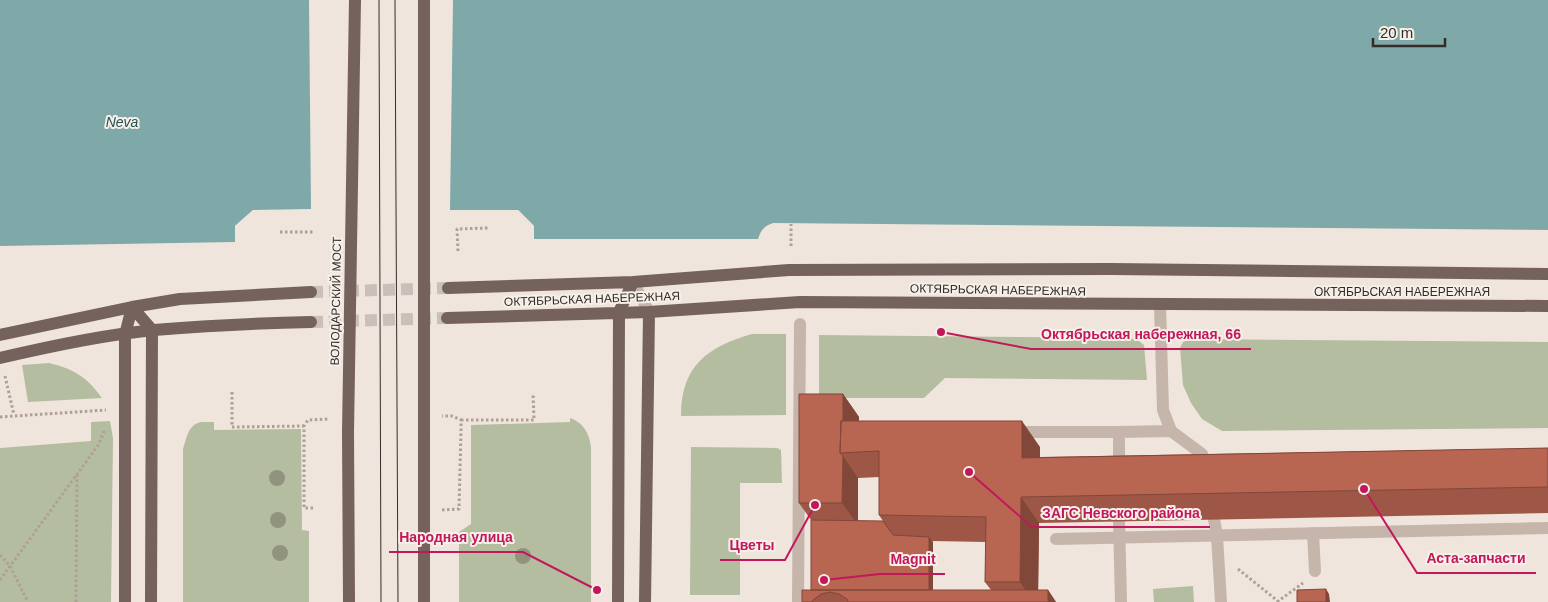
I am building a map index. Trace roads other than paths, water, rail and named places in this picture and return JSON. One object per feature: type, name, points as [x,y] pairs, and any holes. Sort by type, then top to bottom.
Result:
[{"type":"main road","name":"ВОЛОДАРСКИЙ МОСТ","points":[[349,602],[348,432],[355,0]]},
{"type":"main road","points":[[424,0],[424,602]]},
{"type":"main road","name":"ОКТЯБРЬСКАЯ НАБЕРЕЖНАЯ","points":[[448,288],[633,282],[799,270],[1111,269],[1548,274]]},
{"type":"main road","points":[[618,602],[619,312],[633,282]]},
{"type":"main road","points":[[0,335],[180,299],[311,292]]},
{"type":"main road","name":"ОКТЯБРЬСКАЯ НАБЕРЕЖНАЯ","points":[[447,318],[649,312],[800,302],[1548,306]]},
{"type":"main road","points":[[132,308],[152,330],[151,602]]},
{"type":"main road","points":[[125,602],[125,334],[132,308]]},
{"type":"main road","points":[[645,602],[649,312]]},
{"type":"main road","points":[[2,364],[59,345],[152,330],[311,322]]},
{"type":"lane","points":[[633,282],[649,312]]},
{"type":"lane","points":[[1160,305],[1163,410],[1170,431]]},
{"type":"lane","points":[[798,602],[800,324]]},
{"type":"lane","points":[[799,431],[815,431]]},
{"type":"lane","points":[[1003,432],[1170,431],[1207,454],[1212,480]]},
{"type":"lane","points":[[1119,432],[1119,482]]},
{"type":"lane","points":[[1214,519],[1217,536],[1221,602]]},
{"type":"lane","points":[[1119,521],[1122,602]]},
{"type":"lane","points":[[1056,539],[1548,528]]},
{"type":"lane","points":[[1313,533],[1314,571]]},
{"type":"water","name":"Neva","points":[[0,0],[1548,0],[1548,230],[773,223],[763,229],[758,239],[534,239],[534,226],[518,210],[253,210],[235,226],[235,242],[0,246]]},
{"type":"tunnel","points":[[311,292],[448,288]]},
{"type":"tunnel","points":[[311,322],[447,318]]},
{"type":"tram line","points":[[379,0],[381,602]]},
{"type":"tram line","points":[[395,0],[398,602]]},
{"type":"place","name":"Октябрьская набережная, 66","points":[[941,332]]},
{"type":"place","name":"ЗАГС Невского района","points":[[969,472]]},
{"type":"place","name":"Аста-запчасти","points":[[1364,489]]},
{"type":"place","name":"Цветы","points":[[815,505]]},
{"type":"place","name":"Magnit","points":[[824,580]]},
{"type":"place","name":"Народная улица","points":[[597,590]]}]
